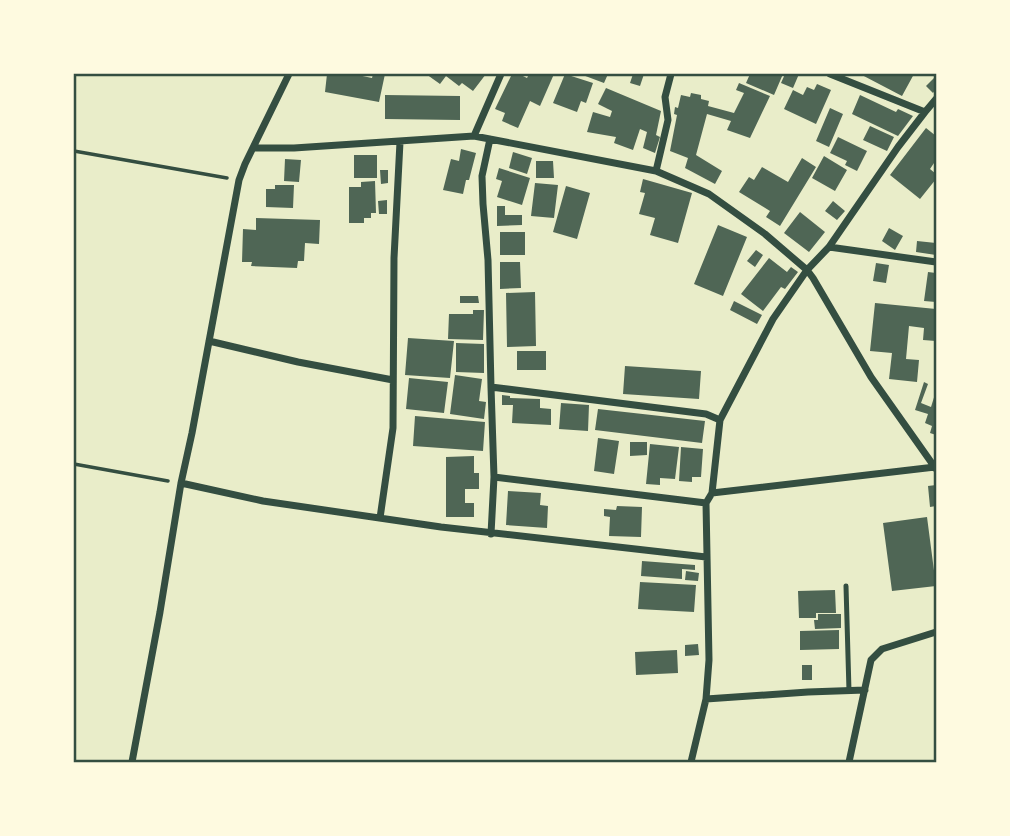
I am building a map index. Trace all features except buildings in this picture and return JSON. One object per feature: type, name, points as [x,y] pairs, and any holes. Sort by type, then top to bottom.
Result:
[{"type":"street","points":[[132,762],[181,483],[239,180],[289,74]]},
{"type":"street","points":[[474,136],[501,74]]},
{"type":"street","points":[[656,171],[668,120],[665,97],[671,74]]},
{"type":"street","points":[[830,74],[925,112]]},
{"type":"street","points":[[691,762],[706,699],[709,660],[706,503],[712,493],[720,420],[772,318],[807,270],[829,247],[898,147],[936,99]]},
{"type":"street","points":[[253,148],[294,148],[474,136],[656,171],[709,194],[765,234],[813,278],[871,377],[936,466],[712,493]]},
{"type":"street","points":[[491,139],[482,176],[488,260],[494,477],[491,534]]},
{"type":"street","points":[[380,518],[393,428],[394,258],[400,142]]},
{"type":"street","points":[[829,247],[936,262]]},
{"type":"street","points":[[209,341],[393,380]]},
{"type":"street","points":[[491,387],[706,414],[720,420]]},
{"type":"street","points":[[494,477],[706,503]]},
{"type":"street","points":[[181,483],[263,501],[491,534],[706,557]]},
{"type":"street","points":[[849,762],[871,660],[882,649],[936,632]]},
{"type":"street","points":[[706,699],[865,690]]},
{"type":"lane","points":[[846,586],[849,691]]},
{"type":"path","points":[[74,151],[239,180]]},
{"type":"path","points":[[74,464],[181,483]]}]
